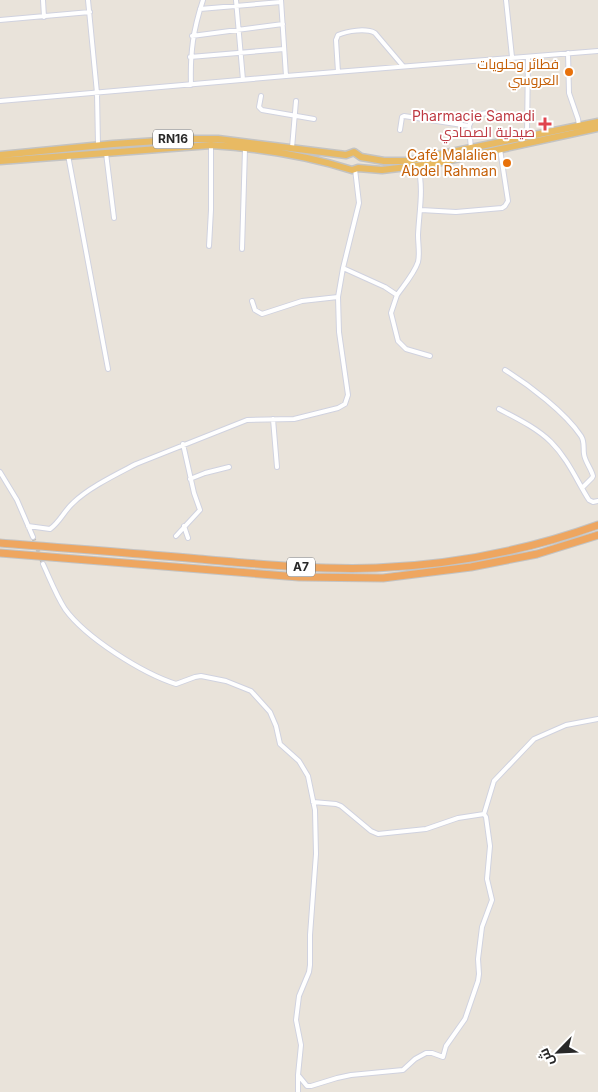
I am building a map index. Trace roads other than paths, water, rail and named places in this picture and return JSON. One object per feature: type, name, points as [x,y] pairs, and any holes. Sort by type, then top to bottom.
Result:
[{"type":"highway","name":"RN16","points":[[0,155],[165,140],[218,139],[346,155],[354,152],[361,157],[384,161],[407,161],[598,122]]},
{"type":"highway","name":"RN16","points":[[0,161],[211,145],[310,158],[347,167],[382,170],[418,166],[598,128]]},
{"type":"highway","points":[[346,155],[344,162],[347,167]]},
{"type":"highway","points":[[357,168],[361,163],[361,157]]},
{"type":"highway","name":"A7","points":[[0,543],[277,566],[377,568],[470,558],[530,546],[598,525]]},
{"type":"highway","name":"A7","points":[[0,553],[299,577],[383,578],[480,565],[538,554],[598,535]]},
{"type":"street","points":[[43,0],[44,17]]},
{"type":"street","points":[[88,0],[97,93],[98,145]]},
{"type":"street","points":[[191,85],[190,57],[192,36],[203,0]]},
{"type":"street","points":[[236,0],[243,80]]},
{"type":"street","points":[[506,0],[512,57]]},
{"type":"street","points":[[200,8],[281,1],[286,76]]},
{"type":"street","points":[[0,20],[90,12]]},
{"type":"street","points":[[192,36],[283,24]]},
{"type":"street","points":[[338,72],[336,40],[338,35],[371,30],[403,66]]},
{"type":"street","points":[[190,57],[284,49]]},
{"type":"street","points":[[0,101],[598,51]]},
{"type":"street","points":[[568,54],[569,93],[579,126]]},
{"type":"street","points":[[527,136],[528,57]]},
{"type":"street","points":[[261,96],[260,107],[262,110],[314,119]]},
{"type":"street","points":[[292,148],[296,101]]},
{"type":"street","points":[[471,149],[469,126],[474,115],[494,112]]},
{"type":"street","points":[[400,130],[402,117],[404,116],[469,126]]},
{"type":"street","points":[[209,246],[211,145]]},
{"type":"street","points":[[242,249],[245,149]]},
{"type":"street","points":[[420,210],[456,212],[502,208],[505,206],[508,201],[500,149]]},
{"type":"street","points":[[106,153],[114,218]]},
{"type":"street","points":[[68,155],[108,369]]},
{"type":"street","points":[[418,166],[420,174],[418,263],[397,295],[391,318],[399,344],[406,349],[430,356]]},
{"type":"street","points":[[28,526],[50,529],[60,521],[80,497],[136,464],[183,444],[247,420],[294,419],[342,406],[347,400],[348,389],[340,332],[338,297],[359,203],[357,168]]},
{"type":"street","points":[[343,268],[385,287],[397,295]]},
{"type":"street","points":[[252,302],[255,310],[262,314],[302,301],[338,297]]},
{"type":"street","points":[[505,370],[551,404],[581,436],[584,456],[593,476],[582,488]]},
{"type":"street","points":[[499,409],[537,431],[551,442],[567,462],[589,500],[593,502],[598,501]]},
{"type":"street","points":[[273,419],[277,467]]},
{"type":"street","points":[[176,536],[200,510],[190,479],[183,444]]},
{"type":"street","points":[[190,479],[229,467]]},
{"type":"street","points":[[0,472],[17,500],[33,537]]},
{"type":"street","points":[[184,526],[188,538]]},
{"type":"street","points":[[43,564],[65,609],[82,627],[104,645],[142,668],[176,684],[195,676],[201,676],[226,681],[251,690],[270,712],[276,726],[280,744],[305,769],[313,802],[316,854],[310,935],[310,965],[299,996],[296,1020],[301,1045],[298,1092]]},
{"type":"street","points":[[298,1075],[307,1086],[311,1086],[352,1075],[403,1070],[415,1059],[426,1053],[444,1056],[446,1046],[465,1019],[478,981],[478,959],[482,927],[492,900],[487,879],[490,846],[484,814],[494,781],[534,739],[566,725],[598,719]]},
{"type":"street","points":[[313,802],[341,806],[371,831],[378,834],[426,829],[452,820],[484,814]]},
{"type":"tunnel","points":[[33,537],[43,564]]},
{"type":"place","name":"فطائر وحلويات العروسي","points":[[569,72]]},
{"type":"place","name":"Pharmacie Samadi صيدلية الصمادي","points":[[545,124]]},
{"type":"place","name":"Café Malalien Abdel Rahman","points":[[507,163]]}]
